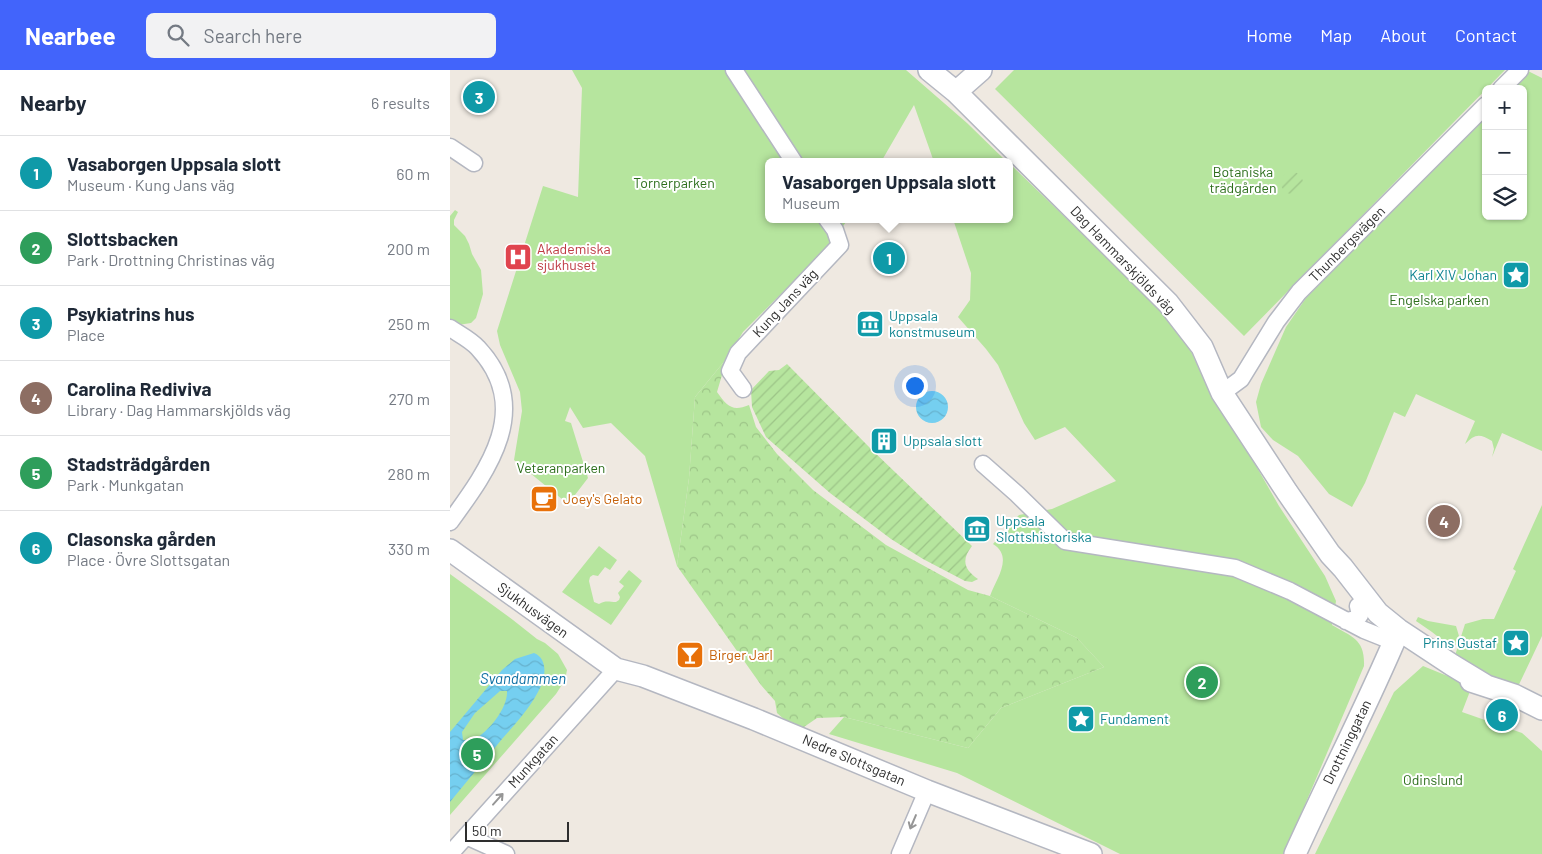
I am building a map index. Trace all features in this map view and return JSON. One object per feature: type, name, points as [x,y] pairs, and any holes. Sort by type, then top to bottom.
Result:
[{"type":"street","points":[[734,70],[791,158]]},
{"type":"street","name":"Dag Hammarskjölds väg","points":[[929,70],[956,92],[1168,303],[1202,347],[1222,393],[1287,492],[1330,554],[1344,568],[1397,636]]},
{"type":"street","points":[[956,92],[981,70]]},
{"type":"street","points":[[1506,85],[1520,70]]},
{"type":"street","name":"Thunbergsvägen","points":[[1222,393],[1241,379],[1276,322],[1299,292],[1482,108]]},
{"type":"street","points":[[450,147],[474,164]]},
{"type":"street","name":"Kung Jans väg","points":[[742,389],[730,371],[738,353],[840,245],[835,230],[830,223]]},
{"type":"street","points":[[450,328],[477,346],[489,361],[498,376],[505,407],[502,429],[494,453],[450,522]]},
{"type":"street","points":[[983,464],[1065,541],[1235,568],[1290,591],[1352,613]]},
{"type":"street","name":"Sjukhusvägen","points":[[450,550],[616,669]]},
{"type":"street","name":"Dag Hammarskjölds väg","points":[[1330,554],[1334,572],[1352,613],[1380,631],[1397,636]]},
{"type":"street","points":[[1397,636],[1423,660],[1450,674],[1514,695],[1542,708]]},
{"type":"street","name":"Drottninggatan","points":[[1295,854],[1397,636]]},
{"type":"street","name":"Nedre Slottsgatan","points":[[616,669],[643,676],[727,708],[927,791],[1091,854]]},
{"type":"street","name":"Munkgatan","points":[[450,854],[616,669]]},
{"type":"street","points":[[900,854],[927,791]]},
{"type":"street","points":[[466,836],[506,854]]},
{"type":"green space","name":"Tornerparken","points":[[572,70],[906,70],[967,123],[1003,158],[933,158],[914,105],[883,158],[765,158],[765,223],[845,223],[830,245],[743,332],[727,358],[695,397],[689,478],[677,566],[645,456],[611,423],[583,428],[570,407],[565,421],[571,423],[588,478],[568,504],[514,460],[522,411],[520,392],[500,345],[497,331],[543,186],[578,197],[582,88]]},
{"type":"green space","name":"Botaniska trädgården","points":[[1014,70],[1505,70],[1490,85],[1482,85],[1482,93],[1244,336],[995,89]]},
{"type":"green space","name":"Engelska parken","points":[[1528,71],[1542,78],[1542,451],[1502,433],[1492,457],[1494,449],[1492,441],[1488,438],[1477,436],[1465,444],[1475,421],[1416,394],[1405,417],[1394,412],[1365,483],[1352,507],[1329,494],[1298,456],[1273,440],[1261,427],[1256,402],[1261,384],[1286,327],[1306,298],[1482,119],[1482,220],[1527,220],[1527,85],[1515,85]]},
{"type":"green space","points":[[1013,167],[1166,317],[1190,349],[1204,380],[1228,422],[1279,506],[1325,576],[1336,601],[1332,625],[1351,636],[1360,644],[1364,657],[1364,666],[1284,854],[1120,854],[957,773],[829,734],[844,717],[968,748],[1001,708],[1104,667],[1077,638],[990,596],[1003,562],[999,549],[993,544],[1019,515],[1052,509],[1116,481],[1065,427],[1035,440],[1024,423],[998,365],[958,317],[970,300],[971,273],[954,223],[1013,223]]},
{"type":"green space","points":[[1292,172],[1302,179],[1303,183],[1296,193],[1292,194],[1282,187],[1281,183],[1288,173]]},
{"type":"green space","points":[[455,210],[458,212],[454,225],[465,236],[481,270],[483,294],[476,318],[471,323],[458,325],[450,319],[450,216]]},
{"type":"green space","points":[[727,358],[717,392],[727,404],[734,408],[749,405],[756,427],[777,454],[813,490],[886,545],[968,590],[990,596],[1077,638],[1104,667],[1001,708],[968,748],[844,717],[817,718],[801,729],[786,721],[777,713],[775,701],[761,685],[677,566],[689,478],[695,397]]},
{"type":"green space","points":[[787,364],[871,449],[972,546],[965,560],[967,568],[978,579],[972,582],[965,581],[923,559],[891,539],[830,493],[766,437],[752,407],[751,390],[769,371],[779,370]]},
{"type":"green space","points":[[1542,505],[1542,636],[1514,695],[1452,665],[1465,624],[1483,619],[1494,619],[1516,571],[1513,569]]},
{"type":"green space","points":[[599,546],[617,560],[610,570],[605,567],[598,576],[593,575],[590,577],[589,581],[594,602],[599,604],[619,600],[618,593],[624,586],[619,582],[629,570],[642,581],[611,625],[562,592]]},
{"type":"green space","points":[[450,574],[545,643],[558,654],[567,670],[565,680],[556,694],[450,815]]},
{"type":"green space","points":[[1418,617],[1428,621],[1456,626],[1459,636],[1455,646],[1452,648],[1416,621]]},
{"type":"green space","name":"Odinslund","points":[[1423,666],[1472,686],[1462,712],[1522,733],[1542,751],[1542,854],[1315,854],[1394,692]]},
{"type":"water","points":[[932,391],[938,392],[943,396],[947,401],[947,413],[943,418],[938,422],[932,423],[926,422],[921,418],[917,413],[916,407],[917,401],[921,396],[926,392]]},
{"type":"water","name":"Svandammen","points":[[534,653],[538,655],[544,667],[544,677],[541,686],[523,714],[450,802],[450,732],[502,670],[515,659]],"holes":[[[500,691],[507,691],[501,712],[492,725],[475,739],[463,740],[462,732],[475,713]]]},
{"type":"place","name":"Psykiatrins hus","points":[[479,97]]},
{"type":"place","name":"Akademiska sjukhuset","points":[[518,257]]},
{"type":"place","name":"Vasaborgen Uppsala slott","points":[[889,258]]},
{"type":"place","name":"Karl XIV Johan","points":[[1516,275]]},
{"type":"place","name":"Uppsala konstmuseum","points":[[870,324]]},
{"type":"place","name":"Uppsala slott","points":[[884,441]]},
{"type":"place","name":"Joey's Gelato","points":[[544,499]]},
{"type":"place","name":"Carolina Rediviva","points":[[1444,521]]},
{"type":"place","name":"Uppsala Slottshistoriska","points":[[977,529]]},
{"type":"place","name":"Prins Gustaf","points":[[1516,643]]},
{"type":"place","name":"Birger Jarl","points":[[690,655]]},
{"type":"place","name":"Slottsbacken","points":[[1202,682]]},
{"type":"place","name":"Clasonska gården","points":[[1502,715]]},
{"type":"place","name":"Fundament","points":[[1081,719]]},
{"type":"place","name":"Stadsträdgården","points":[[477,754]]},
{"type":"park label","name":"Veteranparken","points":[[561,468]]}]
